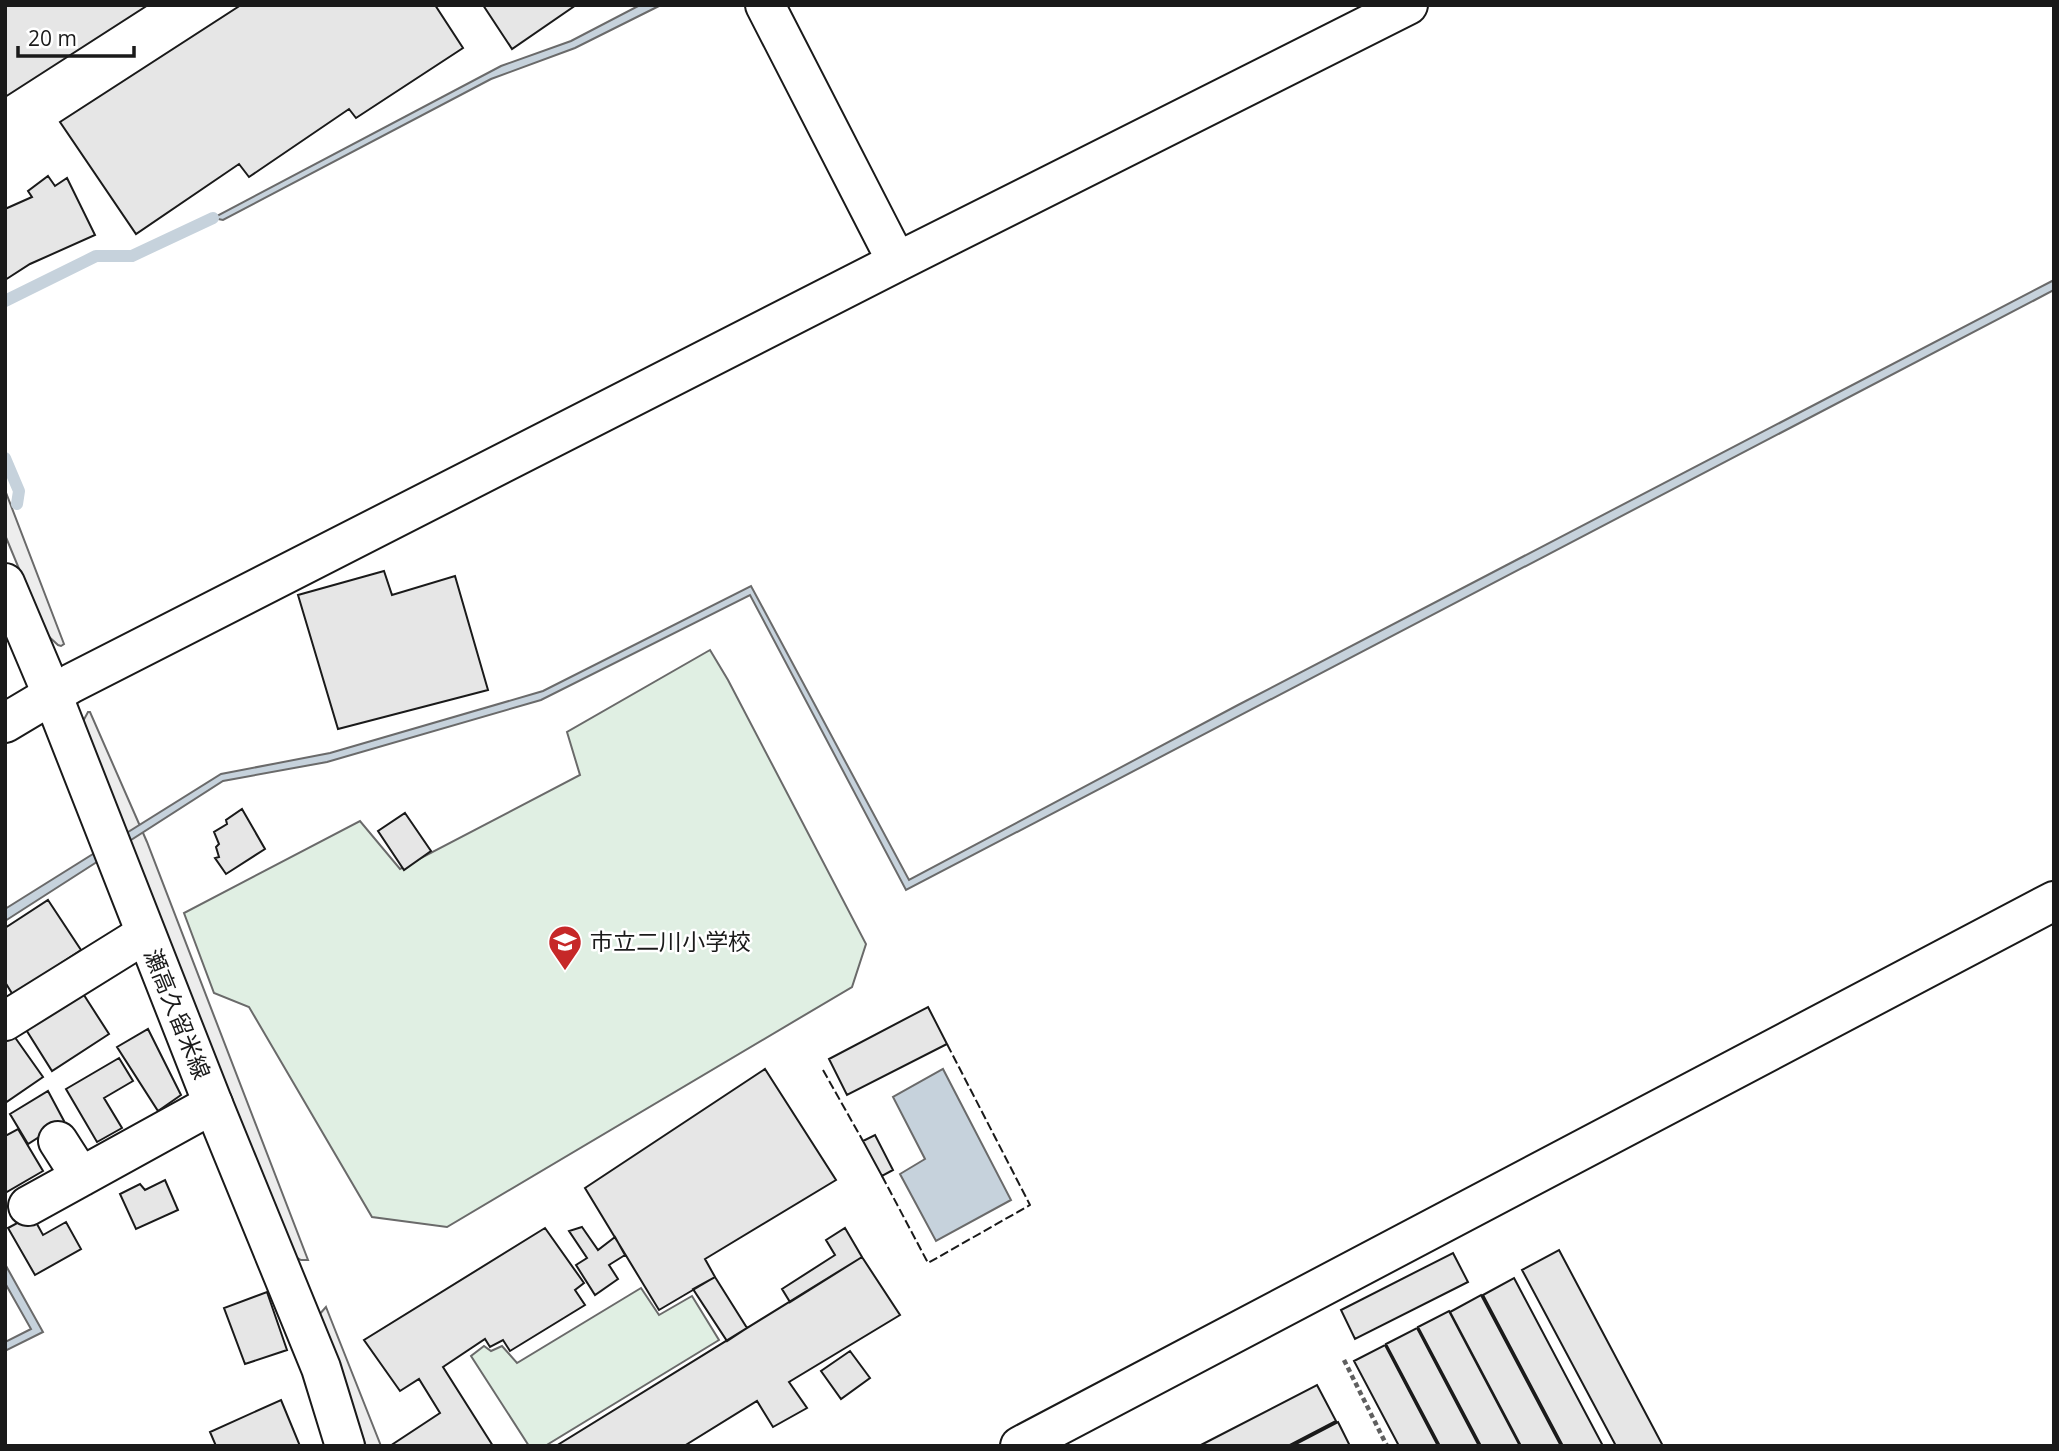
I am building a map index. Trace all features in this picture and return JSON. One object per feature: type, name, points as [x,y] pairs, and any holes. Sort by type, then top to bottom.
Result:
[{"type":"street","points":[[765,5],[897,262]]},
{"type":"street","points":[[5,723],[51,694],[897,262],[1408,5]]},
{"type":"street","name":"瀬高久留米線","points":[[7,594],[51,694],[321,1368],[345,1446]]},
{"type":"street","points":[[1020,1446],[2054,901]]},
{"type":"street","points":[[5,1021],[145,934]]},
{"type":"street","points":[[28,1206],[213,1104]]},
{"type":"street","points":[[58,1141],[81,1177]]},
{"type":"path","points":[[1344,1360],[1387,1446]]},
{"type":"green space","points":[[710,650],[866,944],[852,987],[447,1227],[372,1217],[249,1007],[214,993],[184,913],[360,821],[400,869],[580,775],[567,732]]},
{"type":"green space","points":[[641,1288],[659,1315],[692,1296],[719,1340],[545,1446],[529,1446],[471,1356],[484,1346],[491,1351],[502,1346],[517,1363]]},
{"type":"shaded area","points":[[640,5],[661,5],[575,48],[491,79],[223,220],[213,218],[501,66],[571,41]]},
{"type":"shaded area","points":[[2054,280],[2054,290],[906,890],[750,595],[541,700],[327,762],[223,781],[5,921],[5,909],[221,774],[330,753],[543,691],[751,586],[909,880],[1238,705]]},
{"type":"shaded area","points":[[5,490],[64,644],[61,646],[46,634],[5,535]]},
{"type":"shaded area","points":[[88,712],[147,842],[308,1260],[294,1256],[252,1155],[160,917],[81,725]]},
{"type":"shaded area","points":[[943,1069],[1011,1200],[936,1241],[900,1174],[925,1159],[893,1097]]},
{"type":"shaded area","points":[[5,1264],[43,1332],[5,1351],[5,1342],[31,1329],[5,1283]]},
{"type":"shaded area","points":[[326,1307],[381,1446],[366,1446],[318,1316]]},
{"type":"building","points":[[5,5],[148,5],[5,97]]},
{"type":"building","points":[[241,5],[435,5],[463,48],[356,118],[349,109],[249,177],[239,164],[136,234],[60,122]]},
{"type":"building","points":[[483,5],[576,5],[512,49]]},
{"type":"building","points":[[48,176],[55,186],[67,178],[95,235],[30,264],[5,280],[5,209],[32,197],[28,191]]},
{"type":"building","points":[[384,571],[392,595],[455,576],[488,690],[338,729],[298,595]]},
{"type":"building","points":[[242,809],[265,849],[226,874],[215,858],[219,857],[216,847],[219,844],[214,832]]},
{"type":"building","points":[[405,813],[431,851],[404,870],[378,831]]},
{"type":"building","points":[[48,900],[81,950],[13,995],[5,982],[5,928]]},
{"type":"building","points":[[82,992],[109,1034],[52,1071],[25,1028]]},
{"type":"building","points":[[928,1007],[947,1044],[847,1095],[829,1059]]},
{"type":"building","points":[[148,1029],[181,1095],[158,1111],[117,1047]]},
{"type":"building","points":[[14,1036],[43,1077],[5,1103],[5,1037]]},
{"type":"building","points":[[119,1058],[133,1081],[104,1098],[122,1128],[97,1142],[66,1089]]},
{"type":"building","points":[[765,1069],[836,1180],[705,1259],[715,1277],[659,1310],[585,1188]]},
{"type":"building","points":[[48,1091],[64,1121],[28,1144],[10,1114]]},
{"type":"building","points":[[18,1129],[43,1171],[5,1193],[5,1136]]},
{"type":"building","points":[[875,1135],[893,1170],[882,1176],[863,1141]]},
{"type":"building","points":[[165,1180],[178,1210],[136,1229],[120,1194],[140,1184],[145,1190]]},
{"type":"building","points":[[32,1215],[43,1235],[66,1222],[81,1249],[35,1275],[8,1228]]},
{"type":"building","points":[[582,1227],[598,1250],[615,1237],[625,1255],[609,1265],[618,1279],[595,1295],[576,1265],[587,1258],[569,1231]]},
{"type":"building","points":[[545,1228],[584,1283],[575,1290],[585,1305],[510,1351],[503,1340],[490,1347],[485,1339],[443,1367],[493,1446],[390,1446],[440,1413],[419,1379],[400,1391],[364,1340]]},
{"type":"building","points":[[845,1228],[862,1257],[790,1302],[782,1289],[835,1255],[826,1240]]},
{"type":"building","points":[[1559,1250],[1663,1446],[1616,1446],[1522,1270]]},
{"type":"building","points":[[1453,1253],[1468,1282],[1355,1339],[1341,1310]]},
{"type":"building","points":[[862,1257],[900,1315],[789,1382],[807,1408],[773,1427],[757,1401],[684,1446],[556,1446]]},
{"type":"building","points":[[715,1277],[747,1328],[727,1341],[693,1289]]},
{"type":"building","points":[[1514,1278],[1603,1446],[1563,1446],[1483,1295]]},
{"type":"building","points":[[267,1292],[287,1350],[245,1364],[224,1308]]},
{"type":"building","points":[[1481,1295],[1561,1446],[1521,1446],[1450,1312]]},
{"type":"building","points":[[1449,1311],[1520,1446],[1481,1446],[1418,1327]]},
{"type":"building","points":[[1417,1328],[1479,1446],[1440,1446],[1386,1344]]},
{"type":"building","points":[[1385,1345],[1438,1446],[1399,1446],[1354,1361]]},
{"type":"building","points":[[850,1351],[870,1378],[841,1399],[821,1371]]},
{"type":"building","points":[[1317,1385],[1336,1421],[1288,1446],[1199,1446]]},
{"type":"building","points":[[281,1400],[300,1446],[216,1446],[210,1432]]},
{"type":"building","points":[[1338,1422],[1350,1446],[1292,1446]]},
{"type":"waterway","points":[[5,301],[96,256],[132,256],[213,218]]},
{"type":"waterway","points":[[5,458],[19,491],[17,504]]},
{"type":"fence","points":[[882,1176],[928,1263],[1030,1205],[947,1044]]},
{"type":"fence","points":[[823,1070],[863,1141]]},
{"type":"place","name":"市立二川小学校","points":[[565,972]]}]
